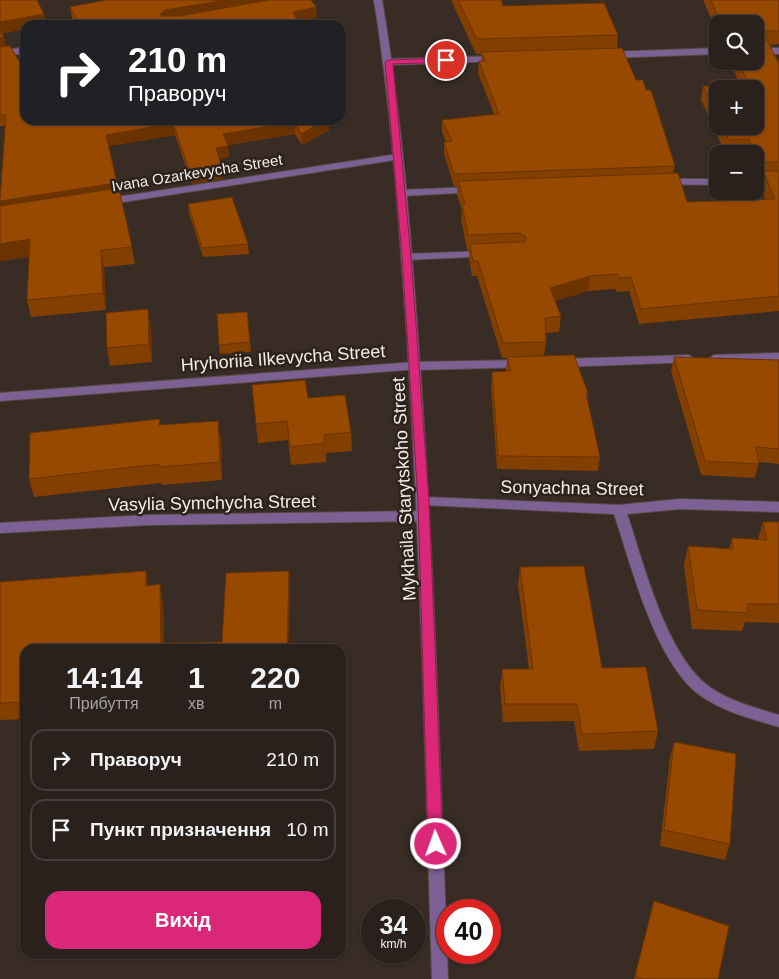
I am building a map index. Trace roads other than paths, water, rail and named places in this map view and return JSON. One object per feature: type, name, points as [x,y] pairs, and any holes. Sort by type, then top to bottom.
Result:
[{"type":"street","name":"Mykhaila Starytskoho Street","points":[[378,0],[389,62],[415,366],[424,516],[440,979]]},
{"type":"street","points":[[0,54],[20,51]]},
{"type":"street","points":[[598,55],[709,51]]},
{"type":"street","points":[[764,51],[779,51]]},
{"type":"street","points":[[389,62],[512,58]]},
{"type":"street","name":"Ivana Ozarkevycha Street","points":[[92,204],[398,157]]},
{"type":"street","points":[[764,181],[779,181]]},
{"type":"street","points":[[654,183],[709,182]]},
{"type":"street","points":[[401,193],[480,190]]},
{"type":"street","points":[[406,257],[500,253]]},
{"type":"street","points":[[551,363],[779,357]]},
{"type":"street","name":"Hryhoriia Ilkevycha Street","points":[[0,398],[415,366],[531,363]]},
{"type":"street","name":"Sonyachna Street","points":[[423,501],[619,510],[680,504],[779,508]]},
{"type":"street","points":[[619,510],[662,630],[680,665],[696,684],[726,703],[779,721]]},
{"type":"street","name":"Vasylia Symchycha Street","points":[[0,528],[149,520],[424,516]]}]
